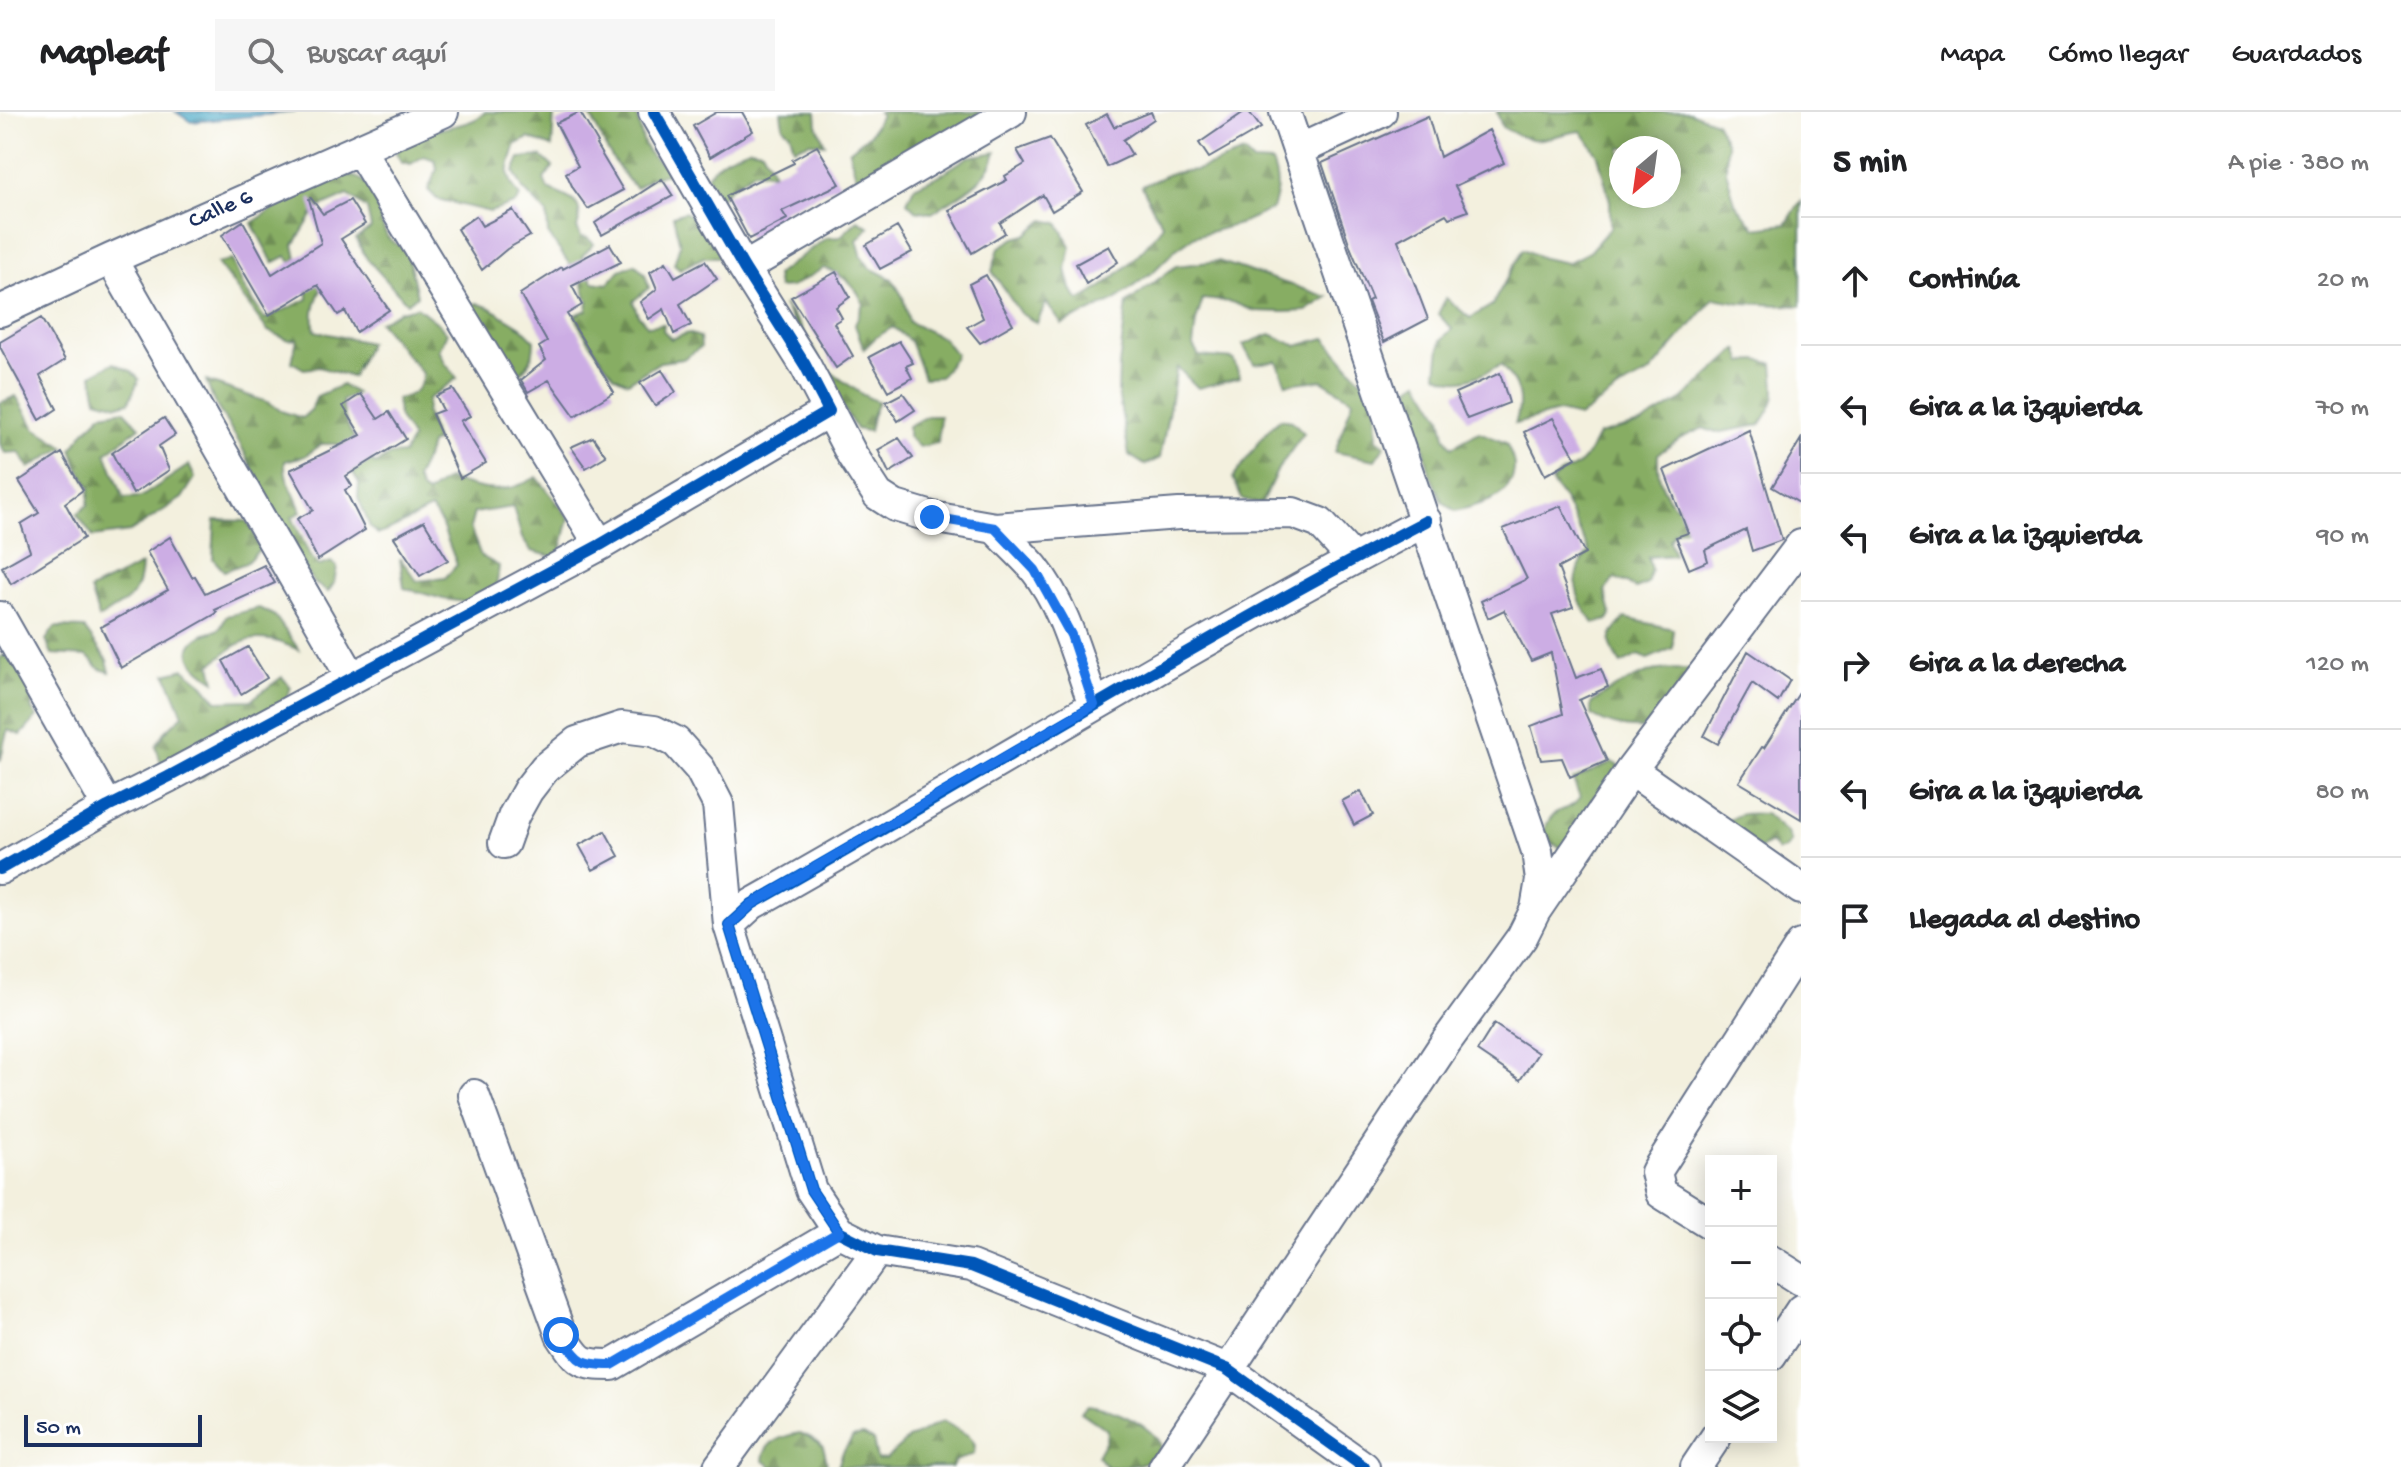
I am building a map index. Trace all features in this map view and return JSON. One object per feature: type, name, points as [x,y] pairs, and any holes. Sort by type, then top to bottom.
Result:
[{"type":"street","name":"Calle 6","points":[[0,311],[443,112]]},
{"type":"street","points":[[654,112],[744,268],[805,365],[852,455],[878,495],[895,506],[932,517],[995,528],[1179,514],[1293,513],[1320,523],[1353,559]]},
{"type":"street","points":[[744,268],[1011,112]]},
{"type":"street","points":[[1285,112],[1537,851],[1541,880],[1535,911]]},
{"type":"street","points":[[1299,150],[1381,112]]},
{"type":"street","points":[[360,150],[600,545]]},
{"type":"street","points":[[111,259],[352,678]]},
{"type":"street","points":[[0,869],[108,807],[600,545],[829,411]]},
{"type":"street","points":[[729,925],[752,904],[1094,705],[1426,521]]},
{"type":"street","points":[[995,528],[1035,570],[1054,601],[1071,635],[1094,705]]},
{"type":"street","points":[[1164,1467],[1446,1042],[1522,937],[1535,911],[1631,770],[1801,545]]},
{"type":"street","points":[[0,617],[108,807]]},
{"type":"street","points":[[504,843],[514,815],[528,790],[545,768],[577,742],[622,727],[654,731],[676,742],[700,769],[718,804],[729,925],[811,1190],[839,1232],[877,1251],[971,1266],[1227,1369],[1364,1467]]},
{"type":"street","points":[[1631,770],[1801,889]]},
{"type":"street","points":[[1705,1220],[1661,1193],[1656,1172],[1801,945]]},
{"type":"street","points":[[474,1095],[561,1335],[576,1357],[589,1365],[612,1365],[839,1232]]},
{"type":"street","points":[[719,1467],[877,1251]]},
{"type":"street","points":[[1777,1265],[1801,1280]]},
{"type":"street","points":[[1777,1346],[1801,1310]]},
{"type":"street","points":[[1696,1467],[1712,1443]]},
{"type":"green space","points":[[485,112],[554,112],[552,147],[529,138],[516,144],[509,177],[520,197],[517,203],[490,212],[437,199],[428,190],[437,169],[435,160],[424,156],[411,164],[402,163],[396,153],[411,138],[469,122]]},
{"type":"green space","points":[[587,112],[636,112],[647,150],[670,173],[652,177],[636,188],[615,163]]},
{"type":"green space","points":[[781,112],[816,112],[817,125],[825,144],[810,142],[794,148],[790,133],[783,127]]},
{"type":"green space","points":[[878,112],[978,112],[994,134],[973,142],[937,136],[917,169],[874,191],[858,183],[849,151],[870,134],[881,115]]},
{"type":"green space","points":[[1497,112],[1689,112],[1716,122],[1727,143],[1726,171],[1735,203],[1755,228],[1786,224],[1801,201],[1801,306],[1742,303],[1714,298],[1650,373],[1620,388],[1579,417],[1558,412],[1515,424],[1518,392],[1501,365],[1460,380],[1444,378],[1437,373],[1441,340],[1452,329],[1438,314],[1446,298],[1470,318],[1492,305],[1523,249],[1543,258],[1567,263],[1589,252],[1610,228],[1610,208],[1681,208],[1681,136],[1609,136],[1609,197],[1598,155],[1581,131],[1542,139],[1515,134],[1502,127]]},
{"type":"green space","points":[[749,148],[762,150],[774,173],[754,171],[719,199],[707,176],[720,162]]},
{"type":"green space","points":[[996,152],[979,180],[932,213],[915,210],[907,202],[914,187],[968,157]]},
{"type":"green space","points":[[1244,153],[1253,162],[1272,163],[1277,186],[1272,209],[1239,224],[1195,236],[1114,301],[1062,324],[1046,303],[1037,323],[1020,313],[992,271],[999,248],[1026,235],[1044,220],[1058,223],[1071,246],[1066,269],[1071,289],[1079,301],[1125,268],[1163,225],[1142,186],[1171,173],[1197,170]]},
{"type":"green space","points":[[541,156],[553,167],[544,179],[548,189],[569,198],[578,206],[577,228],[581,237],[594,244],[582,256],[593,282],[608,284],[620,270],[635,264],[645,274],[649,288],[633,301],[638,315],[648,326],[664,324],[663,330],[671,339],[688,333],[700,337],[701,347],[683,359],[660,362],[628,382],[615,376],[581,329],[575,315],[587,310],[588,301],[582,282],[548,234],[547,214],[523,189],[514,172],[520,158]]},
{"type":"green space","points":[[342,175],[364,181],[370,188],[387,236],[406,252],[417,296],[407,303],[367,259],[356,239],[371,228],[367,209],[348,195],[316,209],[294,245],[297,259],[324,283],[315,306],[315,331],[369,343],[352,377],[319,367],[304,369],[292,362],[297,339],[288,340],[268,331],[217,263],[232,260],[244,288],[265,319],[308,299],[307,280],[286,256],[273,263],[252,223],[315,181]]},
{"type":"green space","points":[[685,212],[713,231],[720,257],[704,257],[680,269],[674,264],[680,244],[673,216]]},
{"type":"green space","points":[[858,220],[869,227],[857,240],[862,257],[870,268],[892,279],[903,297],[909,322],[943,338],[956,355],[940,377],[924,378],[910,341],[893,327],[864,349],[855,325],[863,304],[861,298],[853,286],[837,273],[824,268],[791,287],[778,288],[776,275],[826,238],[840,237]]},
{"type":"green space","points":[[1218,261],[1328,297],[1306,311],[1284,312],[1255,311],[1231,302],[1203,299],[1193,346],[1199,356],[1233,359],[1240,377],[1198,388],[1177,367],[1160,458],[1145,465],[1129,455],[1118,393],[1127,303],[1176,266]]},
{"type":"green space","points":[[477,303],[521,327],[534,340],[530,361],[507,384],[461,307]]},
{"type":"green space","points":[[783,305],[799,324],[825,368],[878,402],[869,431],[856,429]]},
{"type":"green space","points":[[417,307],[447,333],[439,350],[457,378],[428,399],[426,413],[436,441],[430,444],[416,478],[421,490],[427,494],[447,479],[492,490],[513,487],[537,477],[569,518],[559,558],[531,551],[522,538],[513,507],[474,513],[470,528],[481,556],[499,566],[496,590],[480,604],[443,599],[404,588],[400,558],[417,581],[445,578],[457,565],[441,523],[431,509],[378,534],[370,527],[358,497],[359,483],[336,444],[322,444],[305,456],[285,461],[288,480],[301,512],[292,517],[310,556],[319,566],[331,562],[337,567],[334,583],[328,592],[313,582],[239,442],[214,402],[206,381],[270,403],[281,411],[302,418],[311,410],[317,396],[342,385],[356,393],[342,401],[343,410],[357,443],[375,464],[390,455],[403,454],[412,439],[398,416],[397,399],[415,391],[423,374],[379,322],[400,311]]},
{"type":"green space","points":[[1270,334],[1297,346],[1325,338],[1376,398],[1377,439],[1385,445],[1375,460],[1335,452],[1353,400],[1321,380],[1286,384],[1277,361],[1254,364],[1243,345]]},
{"type":"green space","points":[[1738,349],[1743,362],[1756,360],[1773,363],[1775,395],[1771,408],[1760,425],[1716,433],[1703,428],[1658,454],[1663,488],[1675,506],[1691,502],[1694,526],[1675,531],[1669,540],[1674,555],[1648,557],[1651,570],[1647,584],[1636,589],[1614,579],[1605,591],[1611,614],[1608,620],[1594,623],[1582,605],[1576,588],[1579,570],[1589,551],[1565,501],[1551,482],[1582,462],[1598,435],[1640,424],[1683,399]]},
{"type":"green space","points":[[113,363],[131,371],[139,379],[129,402],[118,405],[97,399],[92,375]]},
{"type":"green space","points":[[1419,381],[1441,417],[1445,436],[1452,447],[1479,432],[1506,443],[1514,468],[1508,487],[1501,494],[1484,503],[1455,511],[1441,500],[1430,474],[1410,387]]},
{"type":"green space","points":[[16,396],[35,428],[65,447],[29,468],[19,452],[5,453],[0,444],[0,403]]},
{"type":"green space","points":[[124,410],[140,427],[106,453],[124,498],[141,497],[189,465],[195,478],[182,498],[130,532],[93,537],[77,514],[88,505],[90,487],[72,449],[102,414]]},
{"type":"green space","points":[[927,416],[940,416],[938,443],[919,447],[908,436],[908,426]]},
{"type":"green space","points":[[1280,419],[1292,421],[1304,433],[1278,469],[1261,504],[1242,499],[1233,478]]},
{"type":"green space","points":[[215,520],[247,521],[260,549],[246,563],[224,571],[213,559]]},
{"type":"green space","points":[[141,565],[134,593],[99,618],[90,590]]},
{"type":"green space","points":[[259,608],[275,616],[299,650],[262,639],[243,642],[211,665],[215,681],[202,672],[190,655],[193,642],[220,628],[226,616]]},
{"type":"green space","points":[[1625,618],[1673,629],[1673,648],[1648,659],[1639,655],[1621,664],[1611,640]]},
{"type":"green space","points":[[55,627],[84,628],[107,660],[110,672],[100,669],[87,656],[52,654],[46,640]]},
{"type":"green space","points":[[7,655],[36,693],[31,708],[37,717],[21,735],[8,730],[0,762],[0,657]]},
{"type":"green space","points":[[184,669],[204,685],[217,701],[251,700],[282,677],[291,687],[282,713],[201,778],[164,774],[156,746],[165,732],[183,715],[166,674]]},
{"type":"green space","points":[[1691,669],[1655,728],[1622,727],[1591,715],[1591,704],[1629,681],[1657,670]]},
{"type":"green space","points":[[1612,762],[1621,767],[1615,812],[1599,848],[1581,858],[1547,841],[1544,829],[1551,817],[1580,798],[1573,780]]},
{"type":"green space","points":[[1765,814],[1787,833],[1791,842],[1785,849],[1778,851],[1770,843],[1757,851],[1722,828],[1736,816]]},
{"type":"green space","points":[[1088,1405],[1130,1418],[1149,1431],[1161,1446],[1145,1462],[1107,1467],[1097,1456],[1106,1440],[1107,1430],[1081,1412]]},
{"type":"green space","points":[[943,1421],[969,1436],[975,1444],[974,1454],[955,1461],[952,1467],[838,1467],[853,1437],[863,1435],[873,1440],[877,1460],[886,1459],[908,1439]]},
{"type":"green space","points":[[800,1433],[821,1444],[827,1467],[772,1467],[763,1460],[771,1444]]},
{"type":"water","points":[[176,112],[296,112],[191,122]]},
{"type":"building","points":[[580,112],[623,190],[588,209],[566,173],[578,166],[556,123]]},
{"type":"building","points":[[717,112],[742,112],[753,131],[710,157],[693,126]]},
{"type":"building","points":[[1151,112],[1154,119],[1123,140],[1132,155],[1107,167],[1086,125],[1107,114],[1114,127]]},
{"type":"building","points":[[1244,112],[1249,112],[1261,128],[1209,158],[1199,143]]},
{"type":"building","points":[[1428,116],[1440,157],[1489,130],[1504,163],[1455,186],[1468,211],[1449,218],[1446,214],[1398,240],[1428,319],[1384,342],[1368,301],[1372,299],[1351,249],[1322,163]]},
{"type":"building","points":[[1050,138],[1083,192],[1052,211],[1043,195],[1000,223],[1005,233],[972,253],[949,210],[1007,180],[1005,176],[1025,164],[1017,150]]},
{"type":"building","points":[[817,146],[840,184],[782,211],[787,219],[749,239],[726,196],[794,163],[792,160]]},
{"type":"building","points":[[662,179],[673,196],[602,235],[595,223]]},
{"type":"building","points":[[311,198],[323,214],[350,200],[365,224],[341,239],[389,310],[356,332],[345,311],[338,315],[318,285],[269,315],[222,235],[243,221],[272,274],[321,243]]},
{"type":"building","points":[[513,210],[530,236],[507,249],[482,270],[457,229],[476,216],[482,226]]},
{"type":"building","points":[[897,227],[912,252],[880,269],[866,245]]},
{"type":"building","points":[[610,244],[621,262],[572,286],[582,305],[567,314],[614,392],[575,416],[549,380],[528,392],[521,380],[546,360],[539,347],[547,342],[520,294],[562,267]]},
{"type":"building","points":[[1109,246],[1118,262],[1086,284],[1076,264]]},
{"type":"building","points":[[705,261],[717,279],[680,304],[691,325],[674,334],[664,309],[649,319],[640,302],[657,289],[650,272],[666,262],[675,277]]},
{"type":"building","points":[[836,272],[850,297],[836,307],[842,318],[834,323],[853,356],[836,368],[791,297]]},
{"type":"building","points":[[986,275],[1013,324],[980,343],[967,327],[983,318],[969,284]]},
{"type":"building","points":[[41,318],[65,360],[40,376],[57,409],[40,420],[0,342]]},
{"type":"building","points":[[899,341],[913,363],[906,366],[912,378],[888,391],[869,357]]},
{"type":"building","points":[[662,370],[676,392],[655,406],[640,383]]},
{"type":"building","points":[[1500,373],[1509,403],[1467,419],[1455,393]]},
{"type":"building","points":[[453,389],[470,416],[460,421],[486,463],[460,478],[432,414],[443,410],[436,396]]},
{"type":"building","points":[[903,393],[915,410],[898,421],[886,402]]},
{"type":"building","points":[[361,394],[378,419],[389,412],[406,439],[346,476],[352,486],[345,490],[365,530],[318,560],[297,519],[313,510],[290,470],[361,435],[343,406]]},
{"type":"building","points":[[164,418],[175,435],[159,446],[169,470],[133,494],[112,453]]},
{"type":"building","points":[[1553,418],[1576,458],[1545,475],[1524,432]]},
{"type":"building","points":[[1749,430],[1782,540],[1752,551],[1746,530],[1705,550],[1708,561],[1689,569],[1676,537],[1688,533],[1664,470]]},
{"type":"building","points":[[593,437],[606,456],[586,468],[571,447]]},
{"type":"building","points":[[899,438],[913,458],[889,473],[878,450]]},
{"type":"building","points":[[1801,439],[1801,504],[1772,487]]},
{"type":"building","points":[[62,453],[83,490],[65,503],[84,538],[11,584],[2,567],[30,551],[21,524],[39,513],[19,481]]},
{"type":"building","points":[[1561,506],[1585,554],[1558,568],[1573,607],[1552,614],[1576,678],[1601,669],[1608,687],[1579,700],[1607,761],[1570,777],[1562,758],[1541,760],[1531,726],[1563,714],[1551,653],[1531,661],[1504,610],[1488,618],[1481,601],[1527,579],[1503,529]]},
{"type":"building","points":[[424,521],[448,560],[420,576],[394,537]]},
{"type":"building","points":[[170,537],[192,577],[195,576],[205,593],[264,565],[275,583],[215,610],[217,613],[121,668],[101,627],[168,590],[147,552]]},
{"type":"building","points":[[248,647],[267,678],[241,694],[223,661]]},
{"type":"building","points":[[1748,651],[1790,680],[1778,702],[1752,683],[1718,744],[1704,736]]},
{"type":"building","points":[[1801,690],[1801,819],[1739,782]]},
{"type":"building","points":[[1361,791],[1373,815],[1354,825],[1342,801]]},
{"type":"building","points":[[605,831],[619,856],[593,870],[579,845]]},
{"type":"building","points":[[1494,1024],[1538,1053],[1520,1080],[1477,1051]]},
{"type":"cycle path","points":[[0,869],[108,807],[600,545],[829,411],[805,365],[744,268],[654,112]]},
{"type":"cycle path","points":[[1364,1467],[1227,1369],[971,1266],[877,1251],[839,1232],[811,1190],[729,925],[752,904],[1172,661],[1426,521]]},
{"type":"route","points":[[561,1335],[576,1357],[589,1365],[612,1365],[839,1232],[811,1190],[729,925],[752,904],[1094,705],[1071,635],[1035,570],[995,528],[932,517]]}]
